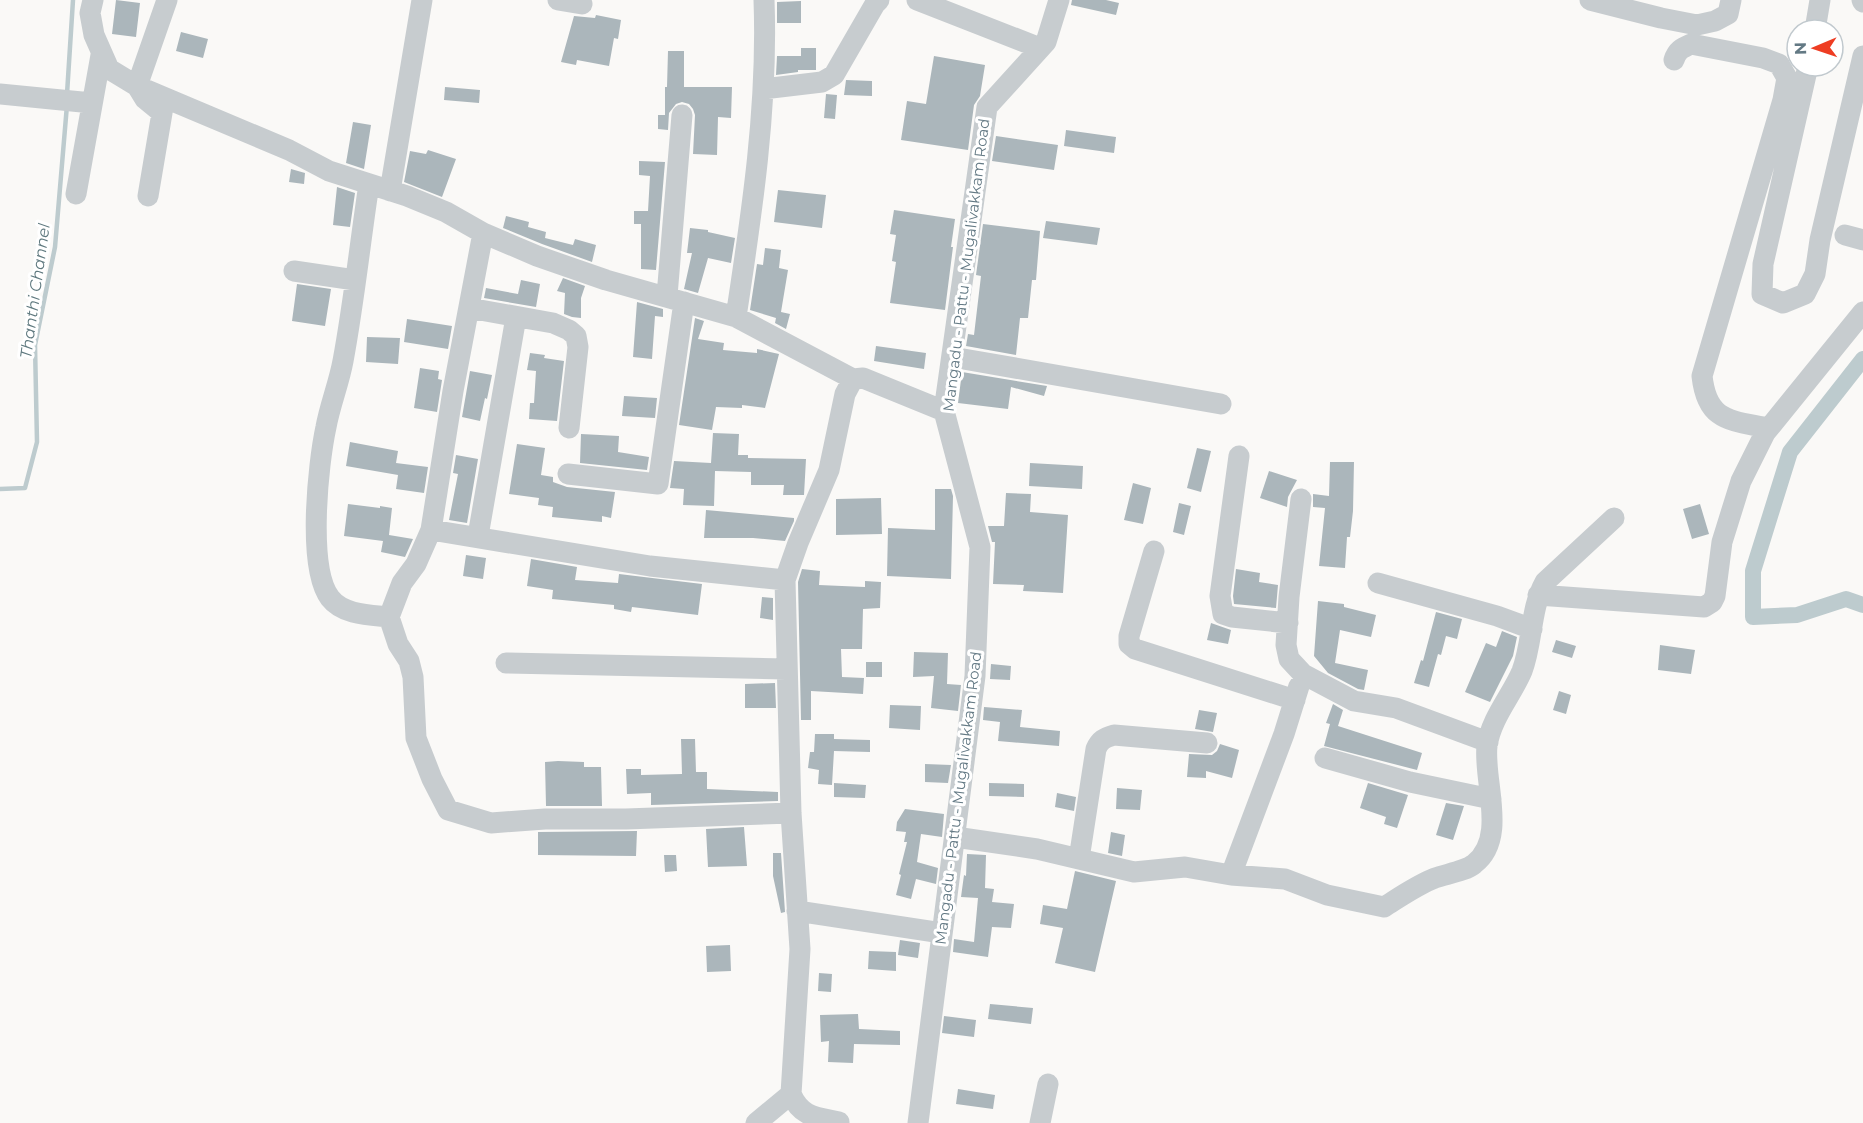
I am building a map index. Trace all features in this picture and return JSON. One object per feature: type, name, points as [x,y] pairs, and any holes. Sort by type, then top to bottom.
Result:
[{"type":"street","points":[[93,0],[90,13],[101,55],[109,69],[137,86],[289,150],[329,171],[390,190],[446,212],[483,232],[537,256],[606,280],[736,317],[853,380],[863,378],[944,411]]},
{"type":"street","points":[[137,86],[167,0]]},
{"type":"street","points":[[390,190],[422,0]]},
{"type":"street","points":[[558,0],[582,4]]},
{"type":"street","points":[[736,317],[756,177],[763,88],[764,0]]},
{"type":"street","points":[[763,88],[822,82],[834,75],[879,0]]},
{"type":"street","points":[[917,0],[1040,48]]},
{"type":"street","name":"Mangadu - Pattu - Mugalivakkam Road","points":[[918,1123],[975,676],[980,547],[944,411],[987,107],[1046,42],[1059,0]]},
{"type":"street","points":[[1590,0],[1697,25],[1715,21],[1728,14],[1731,0]]},
{"type":"street","points":[[1817,18],[1820,0]]},
{"type":"street","points":[[1674,60],[1681,48],[1691,44],[1763,58],[1779,64],[1787,78],[1702,376],[1704,392],[1716,413],[1729,420],[1767,428]]},
{"type":"street","points":[[76,194],[75,101],[101,55]]},
{"type":"street","points":[[1805,78],[1763,264],[1762,294],[1783,303],[1805,294],[1815,274],[1820,240],[1863,56]]},
{"type":"street","points":[[137,86],[145,99],[162,113],[148,196]]},
{"type":"street","points":[[0,93],[75,101]]},
{"type":"street","points":[[568,474],[658,484],[676,299],[682,115]]},
{"type":"street","points":[[369,184],[343,362],[325,428],[316,541],[321,578],[330,598],[342,608],[389,617]]},
{"type":"street","points":[[483,232],[430,530],[416,564],[402,583],[389,617],[398,644],[409,662],[413,676],[416,738],[448,810],[491,823],[545,819],[626,819],[791,813]]},
{"type":"street","points":[[294,271],[355,280]]},
{"type":"street","points":[[469,308],[554,324],[569,330],[576,336],[578,347],[569,428]]},
{"type":"street","points":[[1538,595],[1704,607],[1712,602],[1715,596],[1722,542],[1741,481],[1767,428],[1863,312]]},
{"type":"street","points":[[478,536],[516,317]]},
{"type":"street","points":[[952,357],[1221,404]]},
{"type":"street","points":[[839,1122],[802,1112],[795,1105],[790,1094],[800,950],[791,813],[785,580],[829,471],[845,394],[853,380]]},
{"type":"street","points":[[1239,456],[1220,596],[1221,608],[1223,614],[1232,618],[1288,623]]},
{"type":"street","points":[[1301,500],[1286,645],[1289,658],[1304,674],[1354,701],[1396,708],[1488,742]]},
{"type":"street","points":[[955,837],[1038,849],[1134,872],[1185,867],[1231,875],[1285,879],[1327,895],[1384,907],[1434,878],[1474,865],[1486,849],[1493,828],[1486,764],[1488,742],[1499,714],[1522,670],[1538,595],[1545,582],[1614,518]]},
{"type":"street","points":[[430,530],[478,536],[650,566],[785,580]]},
{"type":"street","points":[[1154,551],[1129,636],[1129,644],[1135,649],[1294,700]]},
{"type":"street","points":[[1378,583],[1497,616],[1532,629]]},
{"type":"street","points":[[506,663],[786,669]]},
{"type":"street","points":[[1231,875],[1304,674]]},
{"type":"street","points":[[1080,859],[1096,749],[1099,742],[1113,735],[1207,742]]},
{"type":"street","points":[[1325,758],[1410,782],[1491,799]]},
{"type":"street","points":[[797,911],[942,933]]},
{"type":"street","points":[[1040,1123],[1048,1084]]},
{"type":"street","points":[[756,1123],[790,1094]]},
{"type":"building","points":[[116,0],[140,3],[136,37],[112,34]]},
{"type":"building","points":[[1072,0],[1106,0],[1119,3],[1116,15],[1071,5]]},
{"type":"building","points":[[801,1],[801,23],[777,23],[777,2]]},
{"type":"building","points":[[596,15],[621,20],[618,39],[614,38],[609,66],[577,60],[576,65],[561,62],[574,16],[595,18]]},
{"type":"building","points":[[181,32],[208,39],[203,58],[176,51]]},
{"type":"building","points":[[801,48],[816,48],[816,70],[798,70],[798,72],[776,75],[777,56],[801,56]]},
{"type":"building","points":[[668,51],[684,51],[684,87],[732,87],[731,118],[718,117],[717,155],[693,154],[695,115],[689,104],[682,102],[676,104],[669,113],[668,130],[658,129],[658,115],[665,115]]},
{"type":"building","points":[[934,56],[985,65],[980,96],[974,105],[968,150],[901,140],[907,101],[926,104]]},
{"type":"building","points":[[846,80],[872,81],[872,96],[844,95]]},
{"type":"building","points":[[445,87],[480,90],[479,103],[444,100]]},
{"type":"building","points":[[826,94],[837,95],[835,119],[824,118]]},
{"type":"building","points":[[353,122],[371,125],[364,169],[346,163]]},
{"type":"building","points":[[1066,130],[1116,137],[1114,153],[1064,146]]},
{"type":"building","points":[[996,136],[1058,145],[1054,170],[992,161]]},
{"type":"building","points":[[428,150],[456,159],[442,197],[404,182],[410,151],[426,154]]},
{"type":"building","points":[[639,161],[665,162],[656,270],[641,269],[641,224],[634,224],[634,211],[648,211],[650,176],[639,175]]},
{"type":"building","points":[[291,169],[305,173],[304,184],[289,182]]},
{"type":"building","points":[[337,187],[355,193],[350,227],[333,225]]},
{"type":"building","points":[[778,190],[826,195],[822,228],[774,222]]},
{"type":"building","points":[[894,210],[955,219],[945,310],[890,303],[896,262],[892,261],[896,235],[890,234]]},
{"type":"building","points":[[506,216],[529,222],[528,227],[546,232],[545,238],[573,245],[575,239],[596,245],[592,262],[503,228]]},
{"type":"building","points":[[1046,221],[1100,228],[1097,245],[1043,238]]},
{"type":"building","points":[[983,224],[1040,231],[1036,280],[1032,280],[1028,318],[1020,318],[1016,355],[966,346],[968,334],[974,335],[981,276],[976,275]]},
{"type":"building","points":[[690,228],[708,230],[708,232],[735,238],[731,263],[708,258],[698,293],[684,289],[692,253],[687,253]]},
{"type":"building","points":[[765,248],[781,250],[779,268],[788,270],[781,312],[790,314],[786,329],[775,323],[776,318],[750,310],[757,264],[763,265]]},
{"type":"building","points":[[563,278],[585,286],[581,298],[581,318],[564,314],[565,293],[557,291]]},
{"type":"building","points":[[521,280],[540,284],[536,307],[484,298],[486,288],[518,294]]},
{"type":"building","points":[[297,284],[331,289],[325,326],[292,321]]},
{"type":"building","points":[[637,302],[663,309],[663,317],[655,316],[652,359],[633,357]]},
{"type":"building","points":[[695,318],[704,321],[698,339],[724,343],[723,350],[757,353],[757,349],[779,354],[765,408],[742,405],[742,408],[716,407],[712,430],[679,425]]},
{"type":"building","points":[[407,319],[452,326],[448,349],[404,342]]},
{"type":"building","points":[[367,337],[400,338],[398,364],[366,362]]},
{"type":"building","points":[[876,346],[926,353],[924,369],[874,361]]},
{"type":"building","points":[[530,353],[564,361],[557,421],[529,419],[530,403],[534,403],[536,371],[527,370]]},
{"type":"building","points":[[420,368],[439,371],[438,379],[442,380],[437,412],[414,408]]},
{"type":"building","points":[[470,371],[492,375],[480,421],[462,417]]},
{"type":"building","points":[[962,372],[1047,386],[1044,396],[1011,387],[1008,409],[958,403]]},
{"type":"building","points":[[624,396],[657,398],[655,418],[622,416]]},
{"type":"building","points":[[713,433],[739,434],[738,455],[748,455],[748,458],[806,459],[804,495],[783,495],[784,485],[751,485],[751,472],[715,471],[714,506],[683,505],[684,489],[670,488],[674,461],[711,463]]},
{"type":"building","points":[[581,434],[619,436],[618,452],[649,457],[647,470],[580,463]]},
{"type":"building","points":[[350,442],[398,451],[396,463],[428,467],[424,493],[396,489],[398,475],[346,466]]},
{"type":"building","points":[[517,444],[545,448],[541,475],[553,477],[553,482],[567,487],[615,492],[611,518],[602,516],[602,522],[552,517],[553,507],[538,505],[539,498],[509,494]]},
{"type":"building","points":[[1197,448],[1211,451],[1201,492],[1187,488]]},
{"type":"building","points":[[456,455],[478,459],[467,523],[449,520],[458,474],[453,473]]},
{"type":"building","points":[[1330,462],[1354,462],[1353,511],[1350,537],[1347,537],[1345,568],[1319,566],[1325,508],[1313,507],[1313,494],[1329,496]]},
{"type":"building","points":[[1030,463],[1083,466],[1082,489],[1029,486]]},
{"type":"building","points":[[1269,471],[1297,480],[1288,497],[1287,507],[1260,498]]},
{"type":"building","points":[[1133,483],[1151,488],[1143,524],[1124,520]]},
{"type":"building","points":[[935,489],[951,489],[953,496],[951,579],[887,576],[888,528],[935,530]]},
{"type":"building","points":[[1006,493],[1031,494],[1030,512],[1068,515],[1063,593],[1023,591],[1024,585],[993,584],[995,542],[992,542],[988,526],[1004,526]]},
{"type":"building","points":[[881,498],[882,534],[836,535],[836,499]]},
{"type":"building","points":[[1179,503],[1191,506],[1184,535],[1173,532]]},
{"type":"building","points":[[348,504],[392,508],[389,535],[413,539],[405,557],[381,552],[383,541],[344,536]]},
{"type":"building","points":[[1700,504],[1709,534],[1692,539],[1683,509]]},
{"type":"building","points":[[706,510],[794,518],[794,521],[785,541],[753,538],[704,538]]},
{"type":"building","points":[[466,555],[486,558],[483,579],[463,576]]},
{"type":"building","points":[[531,559],[577,567],[575,580],[618,583],[619,574],[702,584],[698,615],[632,607],[631,612],[614,609],[614,605],[552,599],[553,590],[527,586]]},
{"type":"building","points":[[802,569],[820,571],[819,585],[865,587],[865,581],[881,582],[880,608],[863,609],[862,649],[841,649],[842,677],[864,678],[863,694],[811,691],[811,720],[801,720],[798,582]]},
{"type":"building","points":[[1236,569],[1260,573],[1259,582],[1278,585],[1276,608],[1234,604]]},
{"type":"building","points":[[762,597],[773,598],[773,620],[760,618]]},
{"type":"building","points":[[1318,601],[1344,604],[1344,607],[1376,615],[1371,637],[1340,630],[1335,663],[1368,670],[1364,690],[1328,673],[1314,656]]},
{"type":"building","points":[[1436,612],[1462,619],[1457,639],[1446,636],[1441,655],[1438,654],[1429,687],[1414,683],[1421,660],[1423,661]]},
{"type":"building","points":[[1211,623],[1231,630],[1228,644],[1207,640]]},
{"type":"building","points":[[1502,631],[1517,637],[1513,656],[1490,702],[1465,692],[1486,643],[1496,647]]},
{"type":"building","points":[[1556,640],[1576,646],[1572,658],[1552,652]]},
{"type":"building","points":[[1660,645],[1695,650],[1691,674],[1658,670]]},
{"type":"building","points":[[914,652],[948,653],[947,684],[961,685],[958,711],[931,708],[934,676],[913,677]]},
{"type":"building","points":[[866,662],[882,662],[882,677],[866,677]]},
{"type":"building","points":[[991,664],[1011,666],[1010,680],[990,679]]},
{"type":"building","points":[[775,683],[776,708],[745,708],[745,684]]},
{"type":"building","points":[[1559,691],[1571,695],[1566,714],[1553,710]]},
{"type":"building","points":[[1333,704],[1343,710],[1338,726],[1422,753],[1417,770],[1324,746],[1330,724],[1326,723]]},
{"type":"building","points":[[890,705],[921,706],[920,730],[889,728]]},
{"type":"building","points":[[984,707],[1022,710],[1020,727],[1060,731],[1059,746],[998,741],[1000,722],[983,720]]},
{"type":"building","points":[[1199,710],[1217,713],[1213,732],[1195,729]]},
{"type":"building","points":[[815,734],[834,734],[834,739],[870,740],[870,752],[834,751],[832,785],[818,784],[819,770],[808,768],[810,752],[814,752]]},
{"type":"building","points":[[681,739],[695,739],[696,772],[707,772],[707,789],[778,792],[778,801],[651,805],[651,793],[627,794],[626,769],[641,769],[641,775],[682,774]]},
{"type":"building","points":[[1220,744],[1239,750],[1232,778],[1206,771],[1206,778],[1187,777],[1189,754],[1212,755]]},
{"type":"building","points":[[545,762],[584,762],[584,767],[601,767],[602,806],[546,806]]},
{"type":"building","points":[[925,764],[951,765],[948,783],[925,782]]},
{"type":"building","points":[[834,783],[866,785],[865,798],[834,797]]},
{"type":"building","points":[[989,783],[1024,784],[1024,797],[989,796]]},
{"type":"building","points":[[1368,783],[1408,795],[1397,828],[1384,824],[1386,817],[1360,808]]},
{"type":"building","points":[[1117,788],[1142,790],[1140,810],[1116,809]]},
{"type":"building","points":[[1057,793],[1076,797],[1074,811],[1055,807]]},
{"type":"building","points":[[1446,803],[1464,806],[1453,840],[1436,835]]},
{"type":"building","points":[[905,809],[944,814],[942,837],[921,834],[917,862],[938,868],[936,884],[916,879],[911,899],[896,895],[907,842],[904,842],[906,832],[896,831],[897,822]]},
{"type":"building","points":[[744,827],[747,866],[708,867],[706,829]]},
{"type":"building","points":[[637,831],[636,856],[538,855],[538,832]]},
{"type":"building","points":[[1111,832],[1125,835],[1122,856],[1108,853]]},
{"type":"building","points":[[773,853],[781,853],[785,912],[781,913],[773,876]]},
{"type":"building","points":[[967,854],[986,855],[985,888],[994,889],[992,902],[1014,904],[1011,928],[992,927],[988,957],[953,952],[954,939],[974,942],[978,898],[961,897],[964,875],[966,876]]},
{"type":"building","points":[[664,855],[676,855],[677,871],[665,872]]},
{"type":"building","points":[[1075,871],[1116,881],[1095,972],[1055,963],[1063,928],[1040,924],[1043,905],[1067,909]]},
{"type":"building","points":[[900,940],[920,943],[918,958],[898,955]]},
{"type":"building","points":[[730,945],[731,971],[707,972],[706,946]]},
{"type":"building","points":[[869,951],[896,952],[896,971],[868,969]]},
{"type":"building","points":[[819,973],[832,974],[831,992],[818,991]]},
{"type":"building","points":[[990,1004],[1033,1008],[1031,1024],[988,1019]]},
{"type":"building","points":[[858,1014],[859,1029],[900,1031],[900,1045],[854,1044],[853,1063],[828,1062],[829,1041],[821,1042],[820,1015]]},
{"type":"building","points":[[944,1016],[976,1020],[974,1037],[942,1033]]},
{"type":"building","points":[[958,1089],[995,1095],[993,1109],[956,1104]]},
{"type":"waterway","name":"Thanthi Channel","points":[[67,94],[73,0]]},
{"type":"waterway","name":"Thanthi Channel","points":[[0,489],[25,488],[37,442],[35,345],[55,247],[67,105]]},
{"type":"waterway","points":[[1863,359],[1790,452],[1753,571],[1753,617],[1797,615],[1846,599],[1863,605]]}]
